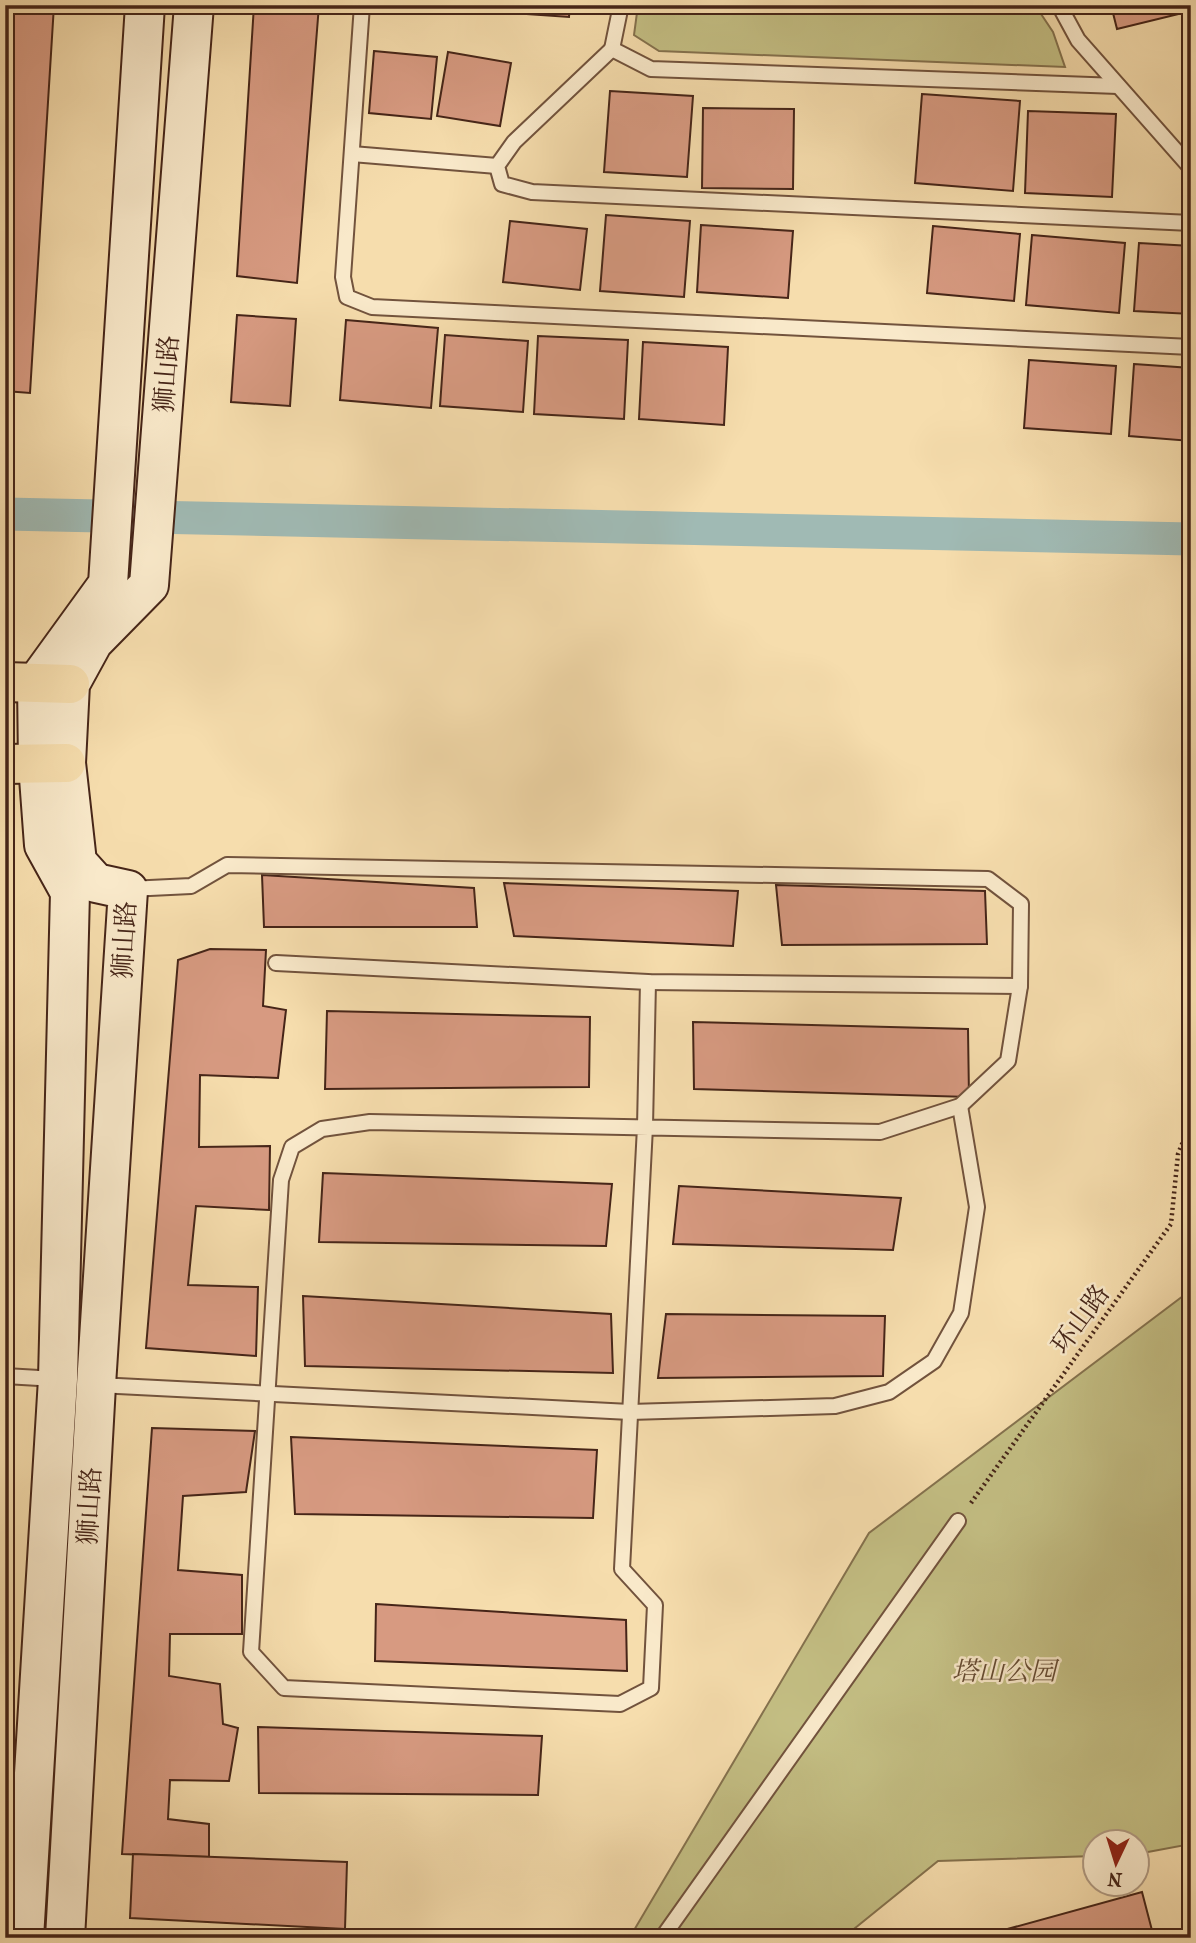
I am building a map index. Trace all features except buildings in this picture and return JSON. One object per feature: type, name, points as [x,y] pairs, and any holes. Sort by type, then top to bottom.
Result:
[{"type":"main road","name":"狮山路","points":[[24,1938],[58,1379],[70,892],[44,845],[37,763],[37,683],[108,584],[145,5]]},
{"type":"main road","name":"狮山路","points":[[37,683],[93,642],[149,585],[194,5]]},
{"type":"main road","name":"狮山路","points":[[37,763],[76,862],[96,883],[128,890],[96,1385],[65,1938]]},
{"type":"lane","points":[[362,5],[343,278],[347,298],[372,307],[1191,346]]},
{"type":"lane","points":[[497,166],[514,142],[612,49],[621,5]]},
{"type":"lane","points":[[1059,5],[1078,40],[1191,168]]},
{"type":"lane","points":[[612,49],[651,69],[1118,86]]},
{"type":"lane","points":[[352,154],[497,166]]},
{"type":"lane","points":[[497,166],[502,184],[532,192],[1191,223]]},
{"type":"lane","points":[[128,890],[191,886],[227,865],[988,879],[1021,904],[1020,986],[1008,1061],[960,1106],[880,1132],[645,1128],[370,1122],[322,1129],[292,1147],[281,1180],[251,1652],[284,1688],[620,1704],[651,1688],[655,1605],[622,1569],[645,1128],[648,982]]},
{"type":"lane","points":[[276,962],[648,982],[1020,986]]},
{"type":"lane","points":[[96,1385],[630,1412],[835,1406],[889,1392],[934,1361],[961,1313],[977,1207],[960,1106]]},
{"type":"lane","points":[[5,1376],[58,1379]]},
{"type":"lane","points":[[662,1938],[958,1521]]},
{"type":"path","name":"环山路","points":[[958,1521],[1171,1224],[1178,1154],[1191,1122]]},
{"type":"green space","points":[[638,5],[1035,5],[1053,32],[1065,67],[659,51],[634,35]]},
{"type":"green space","name":"塔山公园","points":[[1191,1290],[1191,1844],[1150,1852],[1150,1828],[1080,1828],[1080,1856],[938,1861],[844,1937],[630,1937],[869,1533]]},
{"type":"waterway","points":[[5,514],[1191,539]]}]
